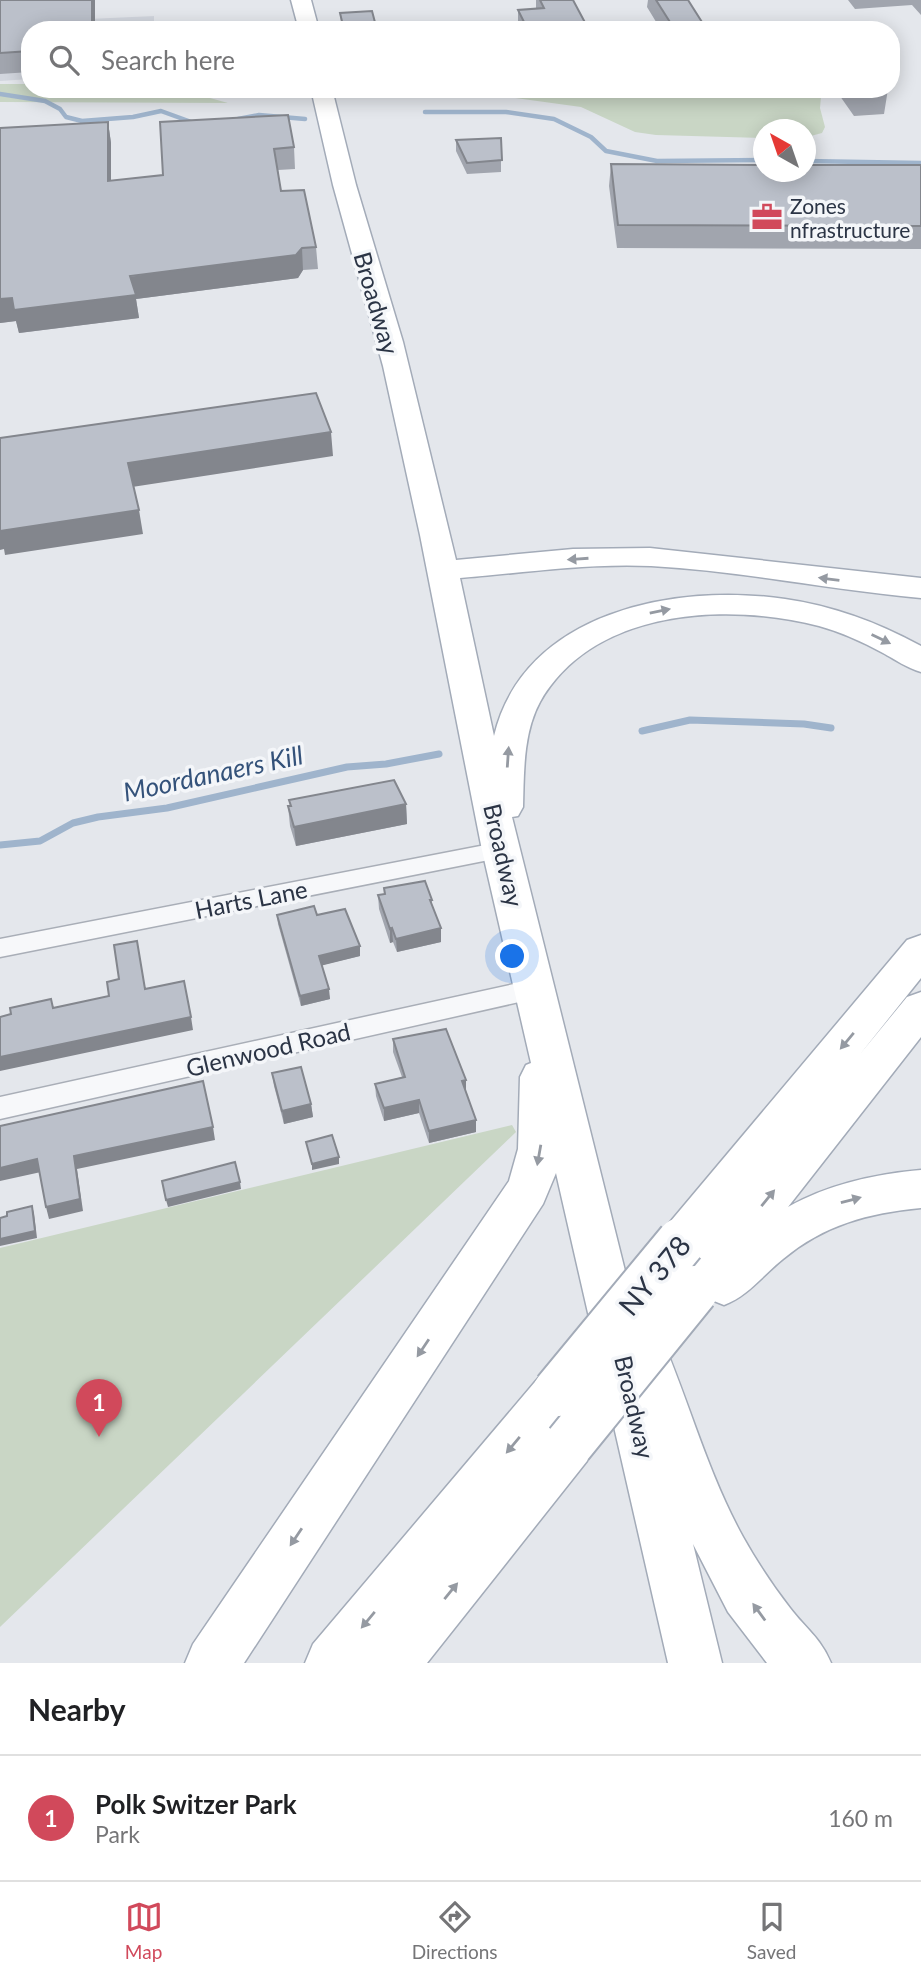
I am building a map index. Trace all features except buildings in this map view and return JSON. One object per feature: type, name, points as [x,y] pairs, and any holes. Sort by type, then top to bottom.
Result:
[{"type":"main road","points":[[301,0],[307,21]]},
{"type":"main road","name":"Broadway","points":[[323,98],[366,266],[390,344],[443,570],[501,850],[537,989],[695,1663]]},
{"type":"main road","points":[[443,570],[580,559],[649,557],[921,588]]},
{"type":"main road","points":[[501,850],[509,744],[514,722],[524,700],[554,661],[573,646],[619,622],[663,610],[705,605],[767,607],[807,613],[849,625],[876,636],[921,661]]},
{"type":"main road","points":[[902,1003],[921,938]]},
{"type":"main road","name":"NY 378","points":[[696,1300],[902,1003],[921,950]]},
{"type":"main road","points":[[212,1663],[527,1191],[540,1159],[543,1128],[537,989]]},
{"type":"main road","name":"NY 378","points":[[332,1663],[681,1242],[902,1003]]},
{"type":"main road","points":[[392,1663],[569,1444],[696,1300],[778,1234],[810,1215],[844,1201],[879,1192],[921,1189]]},
{"type":"main road","points":[[589,1211],[713,1532],[757,1611],[786,1647],[804,1663]]},
{"type":"street","name":"Harts Lane","points":[[0,948],[501,850]]},
{"type":"street","name":"Glenwood Road","points":[[0,1108],[537,989]]},
{"type":"shaded area","points":[[154,16],[154,21],[44,21]]},
{"type":"shaded area","points":[[21,22],[21,80],[0,81],[0,23]]},
{"type":"green space","points":[[0,84],[21,84],[21,98],[210,98],[228,103],[0,102]]},
{"type":"green space","points":[[515,98],[821,98],[820,108],[825,127],[822,133],[816,135],[816,119],[753,119],[753,138],[635,132],[581,107]]},
{"type":"green space","points":[[512,1125],[516,1132],[0,1627],[0,1248]]},
{"type":"waterway","points":[[0,94],[21,97]]},
{"type":"waterway","points":[[26,98],[45,101],[60,109],[66,117],[82,121],[133,117],[161,111],[194,123]]},
{"type":"waterway","points":[[425,112],[506,112],[554,119],[591,137],[606,151],[657,161],[753,160]]},
{"type":"waterway","points":[[238,119],[259,115],[305,119]]},
{"type":"waterway","points":[[816,161],[921,163]]},
{"type":"waterway","name":"Moordanaers Kill","points":[[642,731],[690,720],[804,724],[831,728]]},
{"type":"waterway","name":"Moordanaers Kill","points":[[0,845],[40,841],[73,823],[98,817],[167,808],[347,767],[386,764],[439,754]]},
{"type":"place","name":"Zones nfrastructure","points":[[767,217]]},
{"type":"place","name":"Polk Switzer Park","points":[[99,1437]]}]
